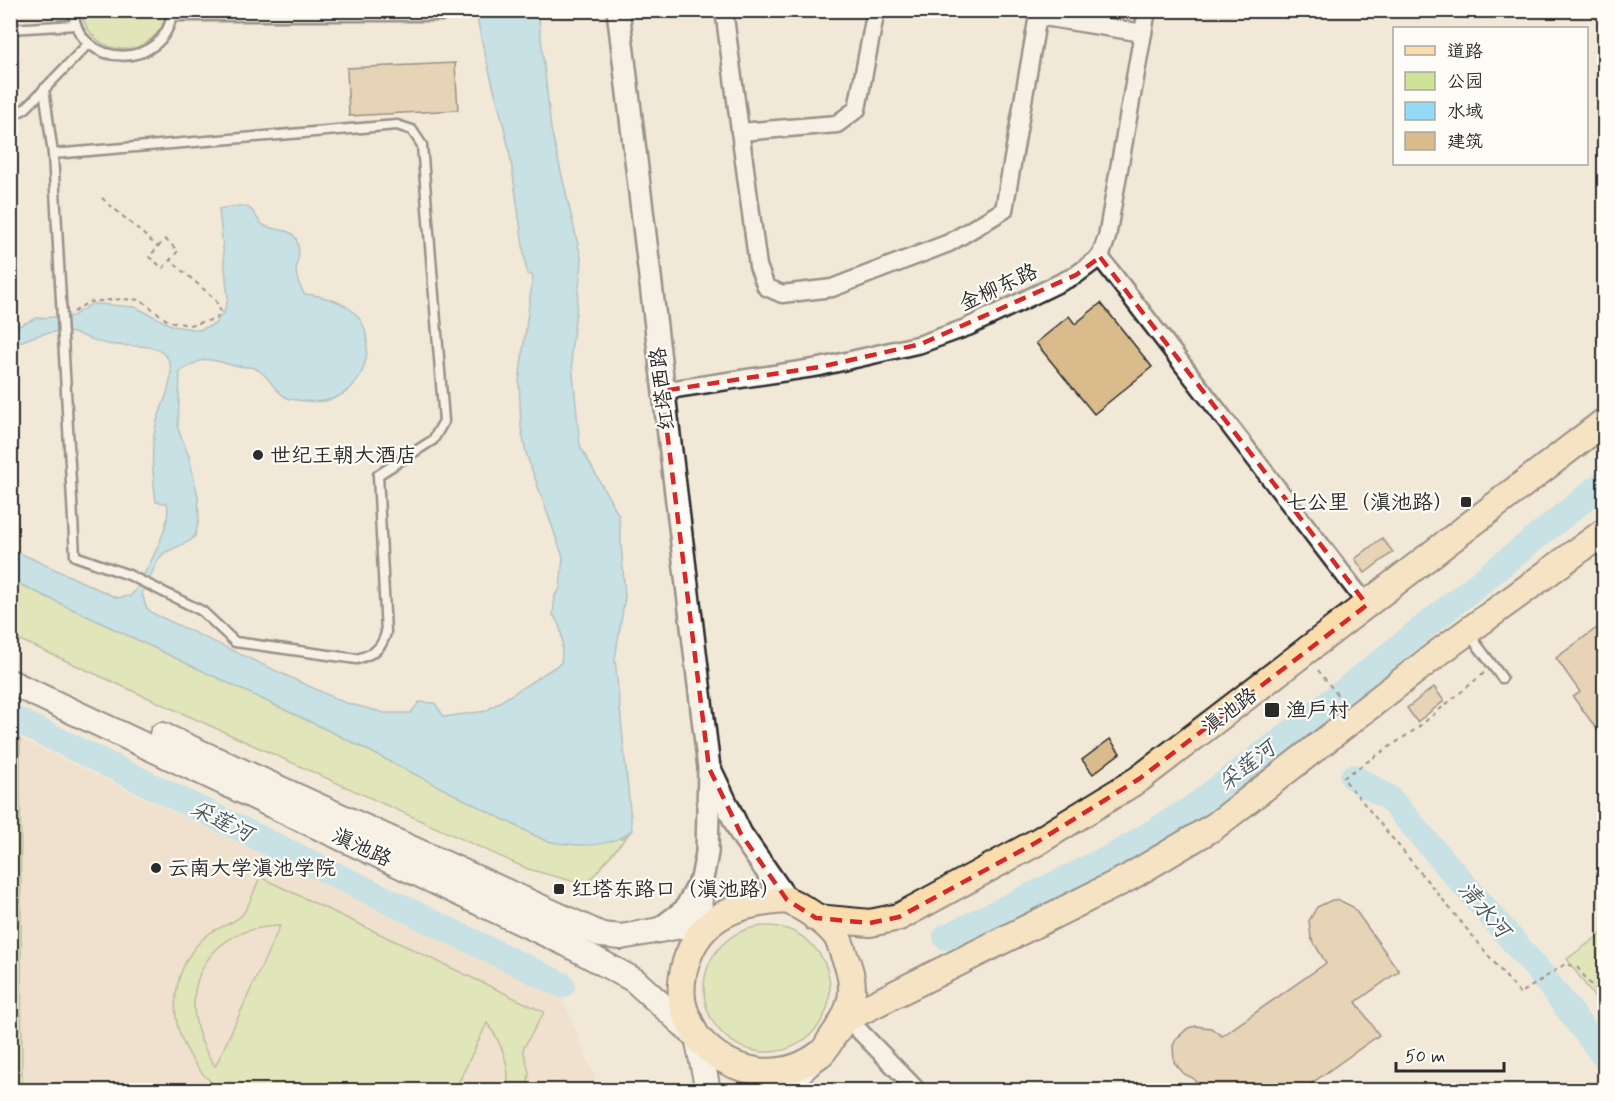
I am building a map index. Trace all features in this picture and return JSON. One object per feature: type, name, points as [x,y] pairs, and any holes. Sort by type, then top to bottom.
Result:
[{"type":"main road","name":"滇池路","points":[[816,918],[870,923],[899,917],[1037,842],[1139,779],[1605,422]]},
{"type":"main road","points":[[847,1018],[1128,878],[1215,826],[1467,632],[1605,532]]},
{"type":"main road","name":"滇池路","points":[[10,664],[583,928],[602,935],[621,937],[704,926]]},
{"type":"main road","name":"滇池路","points":[[10,682],[567,944],[634,980],[697,1037]]},
{"type":"main road","points":[[708,1090],[697,1037],[683,1007],[681,981],[691,945],[704,926],[732,909],[759,901],[787,900],[816,918],[836,935],[851,972],[852,996],[847,1018],[821,1053],[780,1090]]},
{"type":"main road","points":[[697,1037],[722,1060],[749,1071],[786,1071],[821,1053]]},
{"type":"street","name":"红塔西路","points":[[618,10],[709,768]]},
{"type":"street","points":[[724,10],[758,266],[766,287],[782,294],[832,288],[949,243],[1004,210],[1039,13],[1143,33]]},
{"type":"street","points":[[740,132],[837,124],[857,109],[876,10]]},
{"type":"street","points":[[1147,10],[1107,237],[1100,257],[1367,605]]},
{"type":"street","name":"金柳东路","points":[[662,391],[820,367],[921,344],[968,327],[1076,275],[1100,257]]},
{"type":"street","points":[[704,926],[702,879],[707,853],[709,768]]},
{"type":"street","points":[[709,768],[741,834],[787,900]]},
{"type":"street","points":[[657,931],[685,910],[702,879]]},
{"type":"street","points":[[847,1018],[917,1090]]},
{"type":"lane","points":[[73,10],[76,25],[87,45],[116,57],[146,52],[158,43],[167,30],[172,13],[441,16],[458,10]]},
{"type":"lane","points":[[10,29],[76,25]]},
{"type":"lane","points":[[10,117],[26,108],[87,45]]},
{"type":"lane","points":[[44,89],[53,154],[75,556],[135,578],[202,611],[236,642],[357,659],[372,654],[382,647],[386,633],[378,475],[433,440],[444,421],[422,145],[412,130],[397,125],[53,154]]},
{"type":"lane","points":[[1467,632],[1502,678]]},
{"type":"path","points":[[102,198],[158,247]]},
{"type":"path","points":[[165,239],[178,251],[163,268],[149,257],[158,247],[165,239]]},
{"type":"path","points":[[62,314],[76,311],[88,302],[122,299],[141,300],[168,321],[189,325],[216,319],[221,312],[215,299],[170,260]]},
{"type":"path","points":[[1493,666],[1455,694],[1416,729],[1343,778],[1521,994],[1565,964],[1577,967],[1605,1001]]},
{"type":"path","points":[[1318,670],[1346,706]]},
{"type":"highlighted area","points":[[1100,257],[1367,605],[1139,779],[1037,842],[899,917],[870,923],[816,918],[787,900],[741,834],[709,768],[662,391],[820,367],[921,344],[1076,275]]},
{"type":"shaded area","name":"云南大学滇池学院","points":[[20,739],[562,997],[600,1090],[22,1090]]},
{"type":"green space","points":[[81,11],[168,11],[161,27],[151,39],[138,46],[124,49],[110,47],[97,40],[87,28]]},
{"type":"green space","points":[[11,580],[340,736],[546,841],[622,838],[632,830],[586,885],[528,869],[11,636]]},
{"type":"green space","points":[[10,735],[20,739],[22,1090],[10,1090]]},
{"type":"green space","points":[[260,877],[544,1012],[523,1049],[529,1072],[527,1090],[507,1090],[508,1072],[504,1055],[487,1023],[455,1090],[224,1090],[211,1082],[191,1057],[178,1028],[176,999],[178,985],[188,958],[196,946],[210,933],[242,915]],"holes":[[[280,926],[216,1065],[202,1042],[195,1018],[195,994],[200,973],[212,954],[229,939],[252,930]]]},
{"type":"green space","points":[[767,926],[791,931],[812,944],[825,965],[830,989],[825,1013],[812,1034],[791,1047],[767,1052],[743,1047],[722,1034],[709,1013],[704,989],[709,965],[722,944],[743,931]]},
{"type":"green space","points":[[1604,932],[1604,1011],[1567,959]]},
{"type":"water","points":[[476,11],[538,11],[551,129],[582,262],[571,353],[580,446],[619,516],[625,596],[615,659],[632,830],[601,844],[579,845],[546,841],[340,736],[11,580],[11,549],[117,598],[130,596],[135,591],[157,548],[168,513],[167,503],[156,502],[153,454],[156,425],[168,390],[171,371],[165,355],[145,346],[107,344],[69,332],[51,332],[34,336],[11,346],[11,329],[37,318],[73,316],[91,304],[135,307],[173,326],[199,330],[215,324],[224,312],[228,299],[219,209],[244,206],[250,209],[265,226],[288,232],[295,237],[299,248],[296,270],[304,294],[338,302],[356,314],[366,333],[366,359],[357,381],[349,389],[330,400],[318,402],[287,398],[279,393],[261,372],[250,367],[204,360],[180,372],[178,429],[189,457],[198,496],[199,520],[195,536],[190,541],[164,553],[159,559],[142,593],[146,607],[152,613],[343,702],[385,713],[411,713],[419,702],[435,703],[444,717],[486,711],[561,663],[561,631],[553,615],[555,595],[560,589],[563,557],[526,453],[521,427],[519,381],[533,275],[527,274],[509,150]]},
{"type":"building","points":[[455,63],[458,110],[349,116],[347,68]]},
{"type":"building","points":[[1101,303],[1152,367],[1094,414],[1036,343],[1069,316],[1075,324]]},
{"type":"building","points":[[1382,538],[1393,552],[1365,573],[1355,559]]},
{"type":"building","points":[[1605,622],[1605,740],[1573,697],[1580,692],[1556,658]]},
{"type":"building","points":[[1434,687],[1444,701],[1417,722],[1407,708]]},
{"type":"building","points":[[1110,739],[1120,753],[1093,774],[1082,760]]},
{"type":"building","points":[[1332,900],[1339,900],[1353,907],[1399,971],[1356,1002],[1379,1035],[1302,1090],[1203,1090],[1174,1062],[1173,1046],[1176,1039],[1188,1028],[1196,1026],[1211,1028],[1222,1036],[1326,963],[1311,938],[1309,921],[1317,907]]},
{"type":"waterway","name":"采莲河","points":[[946,937],[1121,852],[1192,808],[1304,723],[1604,483]]},
{"type":"waterway","name":"采莲河","points":[[10,717],[562,985]]},
{"type":"waterway","name":"清水河","points":[[1353,777],[1389,798],[1538,970],[1604,1056]]},
{"type":"place","name":"世纪王朝大酒店","points":[[258,455]]},
{"type":"place","name":"七公里（滇池路）","points":[[1466,502]]},
{"type":"place","name":"渔户村","points":[[1272,710]]},
{"type":"place","name":"云南大学滇池学院","points":[[156,868]]},
{"type":"place","name":"红塔东路口（滇池路）","points":[[559,889]]}]
